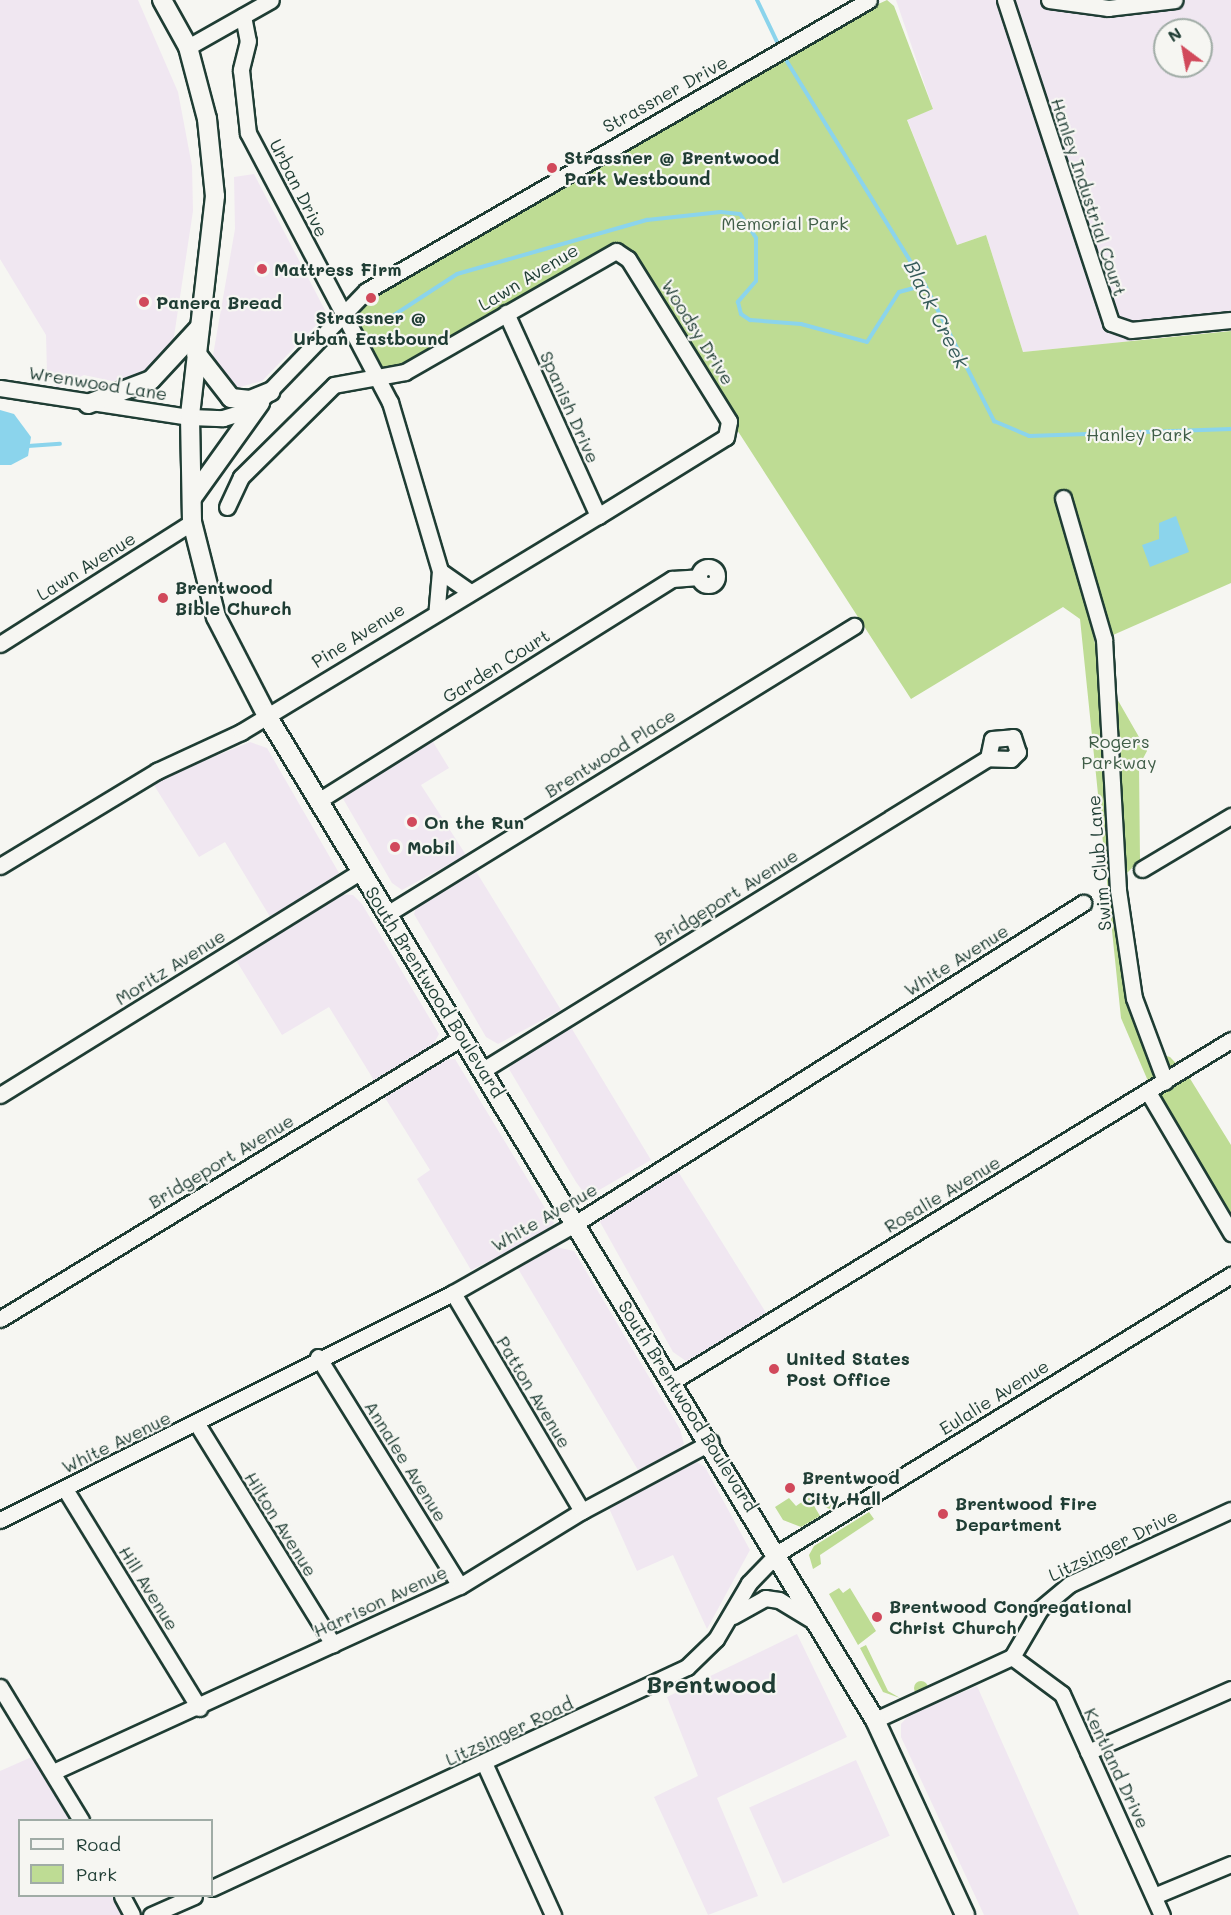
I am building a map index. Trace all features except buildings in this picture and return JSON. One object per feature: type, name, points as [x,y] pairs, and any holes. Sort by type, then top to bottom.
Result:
[{"type":"main road","name":"South Brentwood Boulevard","points":[[162,0],[188,47],[207,119],[215,196],[190,417],[192,522],[216,617],[266,714],[360,872],[711,1442],[875,1720],[965,1915]]},
{"type":"main road","points":[[88,404],[151,380],[200,327]]},
{"type":"main road","points":[[196,353],[231,398],[250,400],[265,397]]},
{"type":"main road","points":[[192,499],[265,397]]},
{"type":"street","points":[[188,47],[271,0]]},
{"type":"street","name":"Strassner Drive","points":[[190,417],[223,418],[265,397],[366,291],[869,0]]},
{"type":"street","name":"Hanley Industrial Court","points":[[1005,0],[1111,323],[1131,330],[1231,320]]},
{"type":"street","points":[[1049,0],[1108,8],[1175,0]]},
{"type":"street","name":"Urban Drive","points":[[243,16],[248,41],[241,70],[248,133],[341,316],[379,379],[440,571],[437,609]]},
{"type":"street","name":"Lawn Avenue","points":[[227,507],[241,477],[327,389],[351,379],[379,379],[405,372],[610,253],[628,259]]},
{"type":"street","name":"Woodsy Drive","points":[[628,259],[726,414],[730,429]]},
{"type":"street","name":"Spanish Drive","points":[[506,313],[598,516]]},
{"type":"street","name":"Wrenwood Lane","points":[[0,388],[88,404],[190,417]]},
{"type":"street","name":"Pine Avenue","points":[[0,866],[157,771],[230,739],[266,714],[437,609],[598,516],[726,437],[730,429]]},
{"type":"street","name":"Swim Club Lane","points":[[1063,498],[1104,639],[1118,890],[1134,998],[1165,1081]]},
{"type":"street","name":"Lawn Avenue","points":[[0,644],[192,522]]},
{"type":"street","points":[[440,571],[470,592]]},
{"type":"street","name":"Garden Court","points":[[318,801],[672,579],[699,577]]},
{"type":"street","name":"Brentwood Place","points":[[387,914],[854,626]]},
{"type":"street","name":"Bridgeport Avenue","points":[[483,1070],[988,758]]},
{"type":"street","points":[[1142,869],[1231,816]]},
{"type":"street","name":"Moritz Avenue","points":[[0,1095],[360,872]]},
{"type":"street","name":"White Avenue","points":[[0,1520],[197,1424],[318,1357],[453,1293],[576,1223],[1083,903]]},
{"type":"street","name":"Bridgeport Avenue","points":[[0,1319],[463,1037]]},
{"type":"street","name":"Rosalie Avenue","points":[[673,1381],[1231,1040]]},
{"type":"street","points":[[1148,1092],[1231,1233]]},
{"type":"street","name":"Eulalie Avenue","points":[[778,1553],[1231,1275]]},
{"type":"street","name":"Patton Avenue","points":[[453,1293],[582,1510]]},
{"type":"street","name":"Annalee Avenue","points":[[318,1357],[460,1586]]},
{"type":"street","name":"Hilton Avenue","points":[[197,1424],[333,1644]]},
{"type":"street","name":"Harrison Avenue","points":[[53,1772],[200,1708],[460,1586],[582,1510],[711,1442]]},
{"type":"street","name":"Hill Avenue","points":[[65,1489],[200,1708]]},
{"type":"street","name":"Litzsinger Drive","points":[[1012,1657],[1040,1609],[1056,1593],[1231,1510]]},
{"type":"street","name":"Litzsinger Road","points":[[213,1888],[485,1765],[687,1667],[730,1618],[749,1583],[778,1553]]},
{"type":"street","points":[[730,1618],[765,1598],[779,1600],[820,1625]]},
{"type":"street","points":[[875,1720],[1012,1657]]},
{"type":"street","name":"Kentland Drive","points":[[1012,1657],[1056,1685],[1162,1915]]},
{"type":"street","points":[[0,1687],[80,1819]]},
{"type":"street","points":[[1088,1752],[1231,1689]]},
{"type":"street","points":[[485,1765],[552,1915]]},
{"type":"street","points":[[1154,1896],[1231,1864]]},
{"type":"street","points":[[123,1897],[132,1915]]},
{"type":"street","points":[[151,1915],[192,1897]]},
{"type":"shaded area","points":[[0,0],[138,0],[178,92],[192,166],[193,211],[173,343],[156,370],[126,384],[84,375],[57,388],[47,372],[46,335],[0,259]]},
{"type":"shaded area","points":[[896,0],[1231,0],[1231,331],[1023,352],[986,235],[957,245],[907,119],[933,109]]},
{"type":"shaded area","points":[[254,174],[327,314],[262,381],[236,388],[224,385],[212,361],[235,229],[234,177]]},
{"type":"shaded area","points":[[430,737],[449,768],[421,785],[466,855],[402,890],[392,883],[342,797]]},
{"type":"shaded area","points":[[250,742],[267,748],[339,873],[272,920],[225,842],[199,857],[152,782]]},
{"type":"shaded area","points":[[474,868],[561,1010],[498,1044],[486,1037],[414,914],[418,902]]},
{"type":"shaded area","points":[[338,894],[353,895],[362,904],[439,1034],[432,1047],[375,1082],[329,1007],[282,1035],[234,957]]},
{"type":"shaded area","points":[[569,1024],[651,1160],[594,1193],[584,1193],[576,1182],[509,1069],[516,1057]]},
{"type":"shaded area","points":[[455,1059],[554,1223],[544,1235],[471,1270],[417,1179],[430,1170],[382,1093],[440,1060]]},
{"type":"shaded area","points":[[674,1165],[768,1316],[686,1361],[673,1352],[600,1222],[607,1208]]},
{"type":"shaded area","points":[[556,1247],[574,1251],[680,1429],[684,1444],[670,1456],[638,1470],[517,1267]]},
{"type":"shaded area","points":[[695,1461],[705,1467],[750,1550],[707,1629],[673,1555],[637,1571],[608,1506]]},
{"type":"shaded area","points":[[797,1634],[847,1737],[717,1798],[758,1896],[708,1915],[654,1797],[698,1776],[667,1697]]},
{"type":"shaded area","points":[[977,1686],[1079,1915],[984,1915],[901,1737],[901,1724],[909,1715]]},
{"type":"shaded area","points":[[34,1756],[70,1819],[18,1819],[18,1897],[114,1897],[121,1915],[0,1915],[0,1771]]},
{"type":"shaded area","points":[[856,1760],[890,1836],[783,1883],[749,1808]]},
{"type":"green space","name":"Memorial Park","points":[[887,0],[894,6],[933,109],[907,120],[957,245],[986,235],[1023,352],[1231,331],[1231,583],[1104,639],[1085,594],[1100,669],[1147,751],[1139,766],[1140,860],[1120,880],[1138,996],[1160,1054],[1170,1057],[1189,1077],[1231,1145],[1231,1224],[1148,1081],[1121,1018],[1080,619],[1063,607],[911,699],[624,255],[379,379],[341,316],[366,291],[807,37]]},
{"type":"green space","points":[[828,1495],[834,1495],[838,1502],[834,1509],[828,1509],[824,1505],[824,1499]]},
{"type":"green space","points":[[809,1497],[820,1516],[801,1527],[783,1520],[775,1507],[789,1498],[796,1506]]},
{"type":"green space","points":[[869,1512],[874,1519],[820,1555],[821,1564],[813,1569],[809,1555],[814,1546]]},
{"type":"green space","points":[[839,1588],[843,1593],[850,1588],[876,1631],[858,1645],[829,1594]]},
{"type":"green space","points":[[866,1645],[888,1691],[900,1698],[883,1692],[860,1648]]},
{"type":"green space","points":[[918,1681],[924,1681],[928,1688],[924,1695],[918,1695],[914,1691],[914,1685]]},
{"type":"water","points":[[0,410],[14,414],[31,437],[28,456],[11,465],[0,465]]},
{"type":"water","points":[[1176,516],[1189,552],[1150,567],[1142,545],[1159,539],[1159,523]]},
{"type":"waterway","name":"Black Creek","points":[[757,0],[780,48]]},
{"type":"waterway","name":"Black Creek","points":[[783,55],[925,285],[994,421],[1029,436],[1231,429]]},
{"type":"waterway","points":[[388,319],[457,274],[647,220],[721,212],[740,214],[756,238],[756,281],[738,302],[741,314],[750,320],[801,324],[867,342],[899,292],[925,285]]},
{"type":"waterway","points":[[28,446],[60,444]]},
{"type":"place","name":"Strassner @ Brentwood Park Westbound","points":[[552,168]]},
{"type":"place","name":"Mattress Firm","points":[[262,269]]},
{"type":"place","name":"Strassner @ Urban Eastbound","points":[[371,298]]},
{"type":"place","name":"Panera Bread","points":[[144,302]]},
{"type":"place","name":"Brentwood Bible Church","points":[[163,598]]},
{"type":"place","name":"On the Run","points":[[412,822]]},
{"type":"place","name":"Mobil","points":[[395,847]]},
{"type":"place","name":"United States Post Office","points":[[774,1369]]},
{"type":"place","name":"Brentwood City Hall","points":[[790,1488]]},
{"type":"place","name":"Brentwood Fire Department","points":[[943,1514]]},
{"type":"place","name":"Brentwood Congregational Christ Church","points":[[877,1617]]},
{"type":"district","name":"Brentwood","points":[[711,1684]]},
{"type":"park label","name":"Hanley Park","points":[[1139,434]]},
{"type":"park label","name":"Rogers Parkway","points":[[1119,752]]}]
